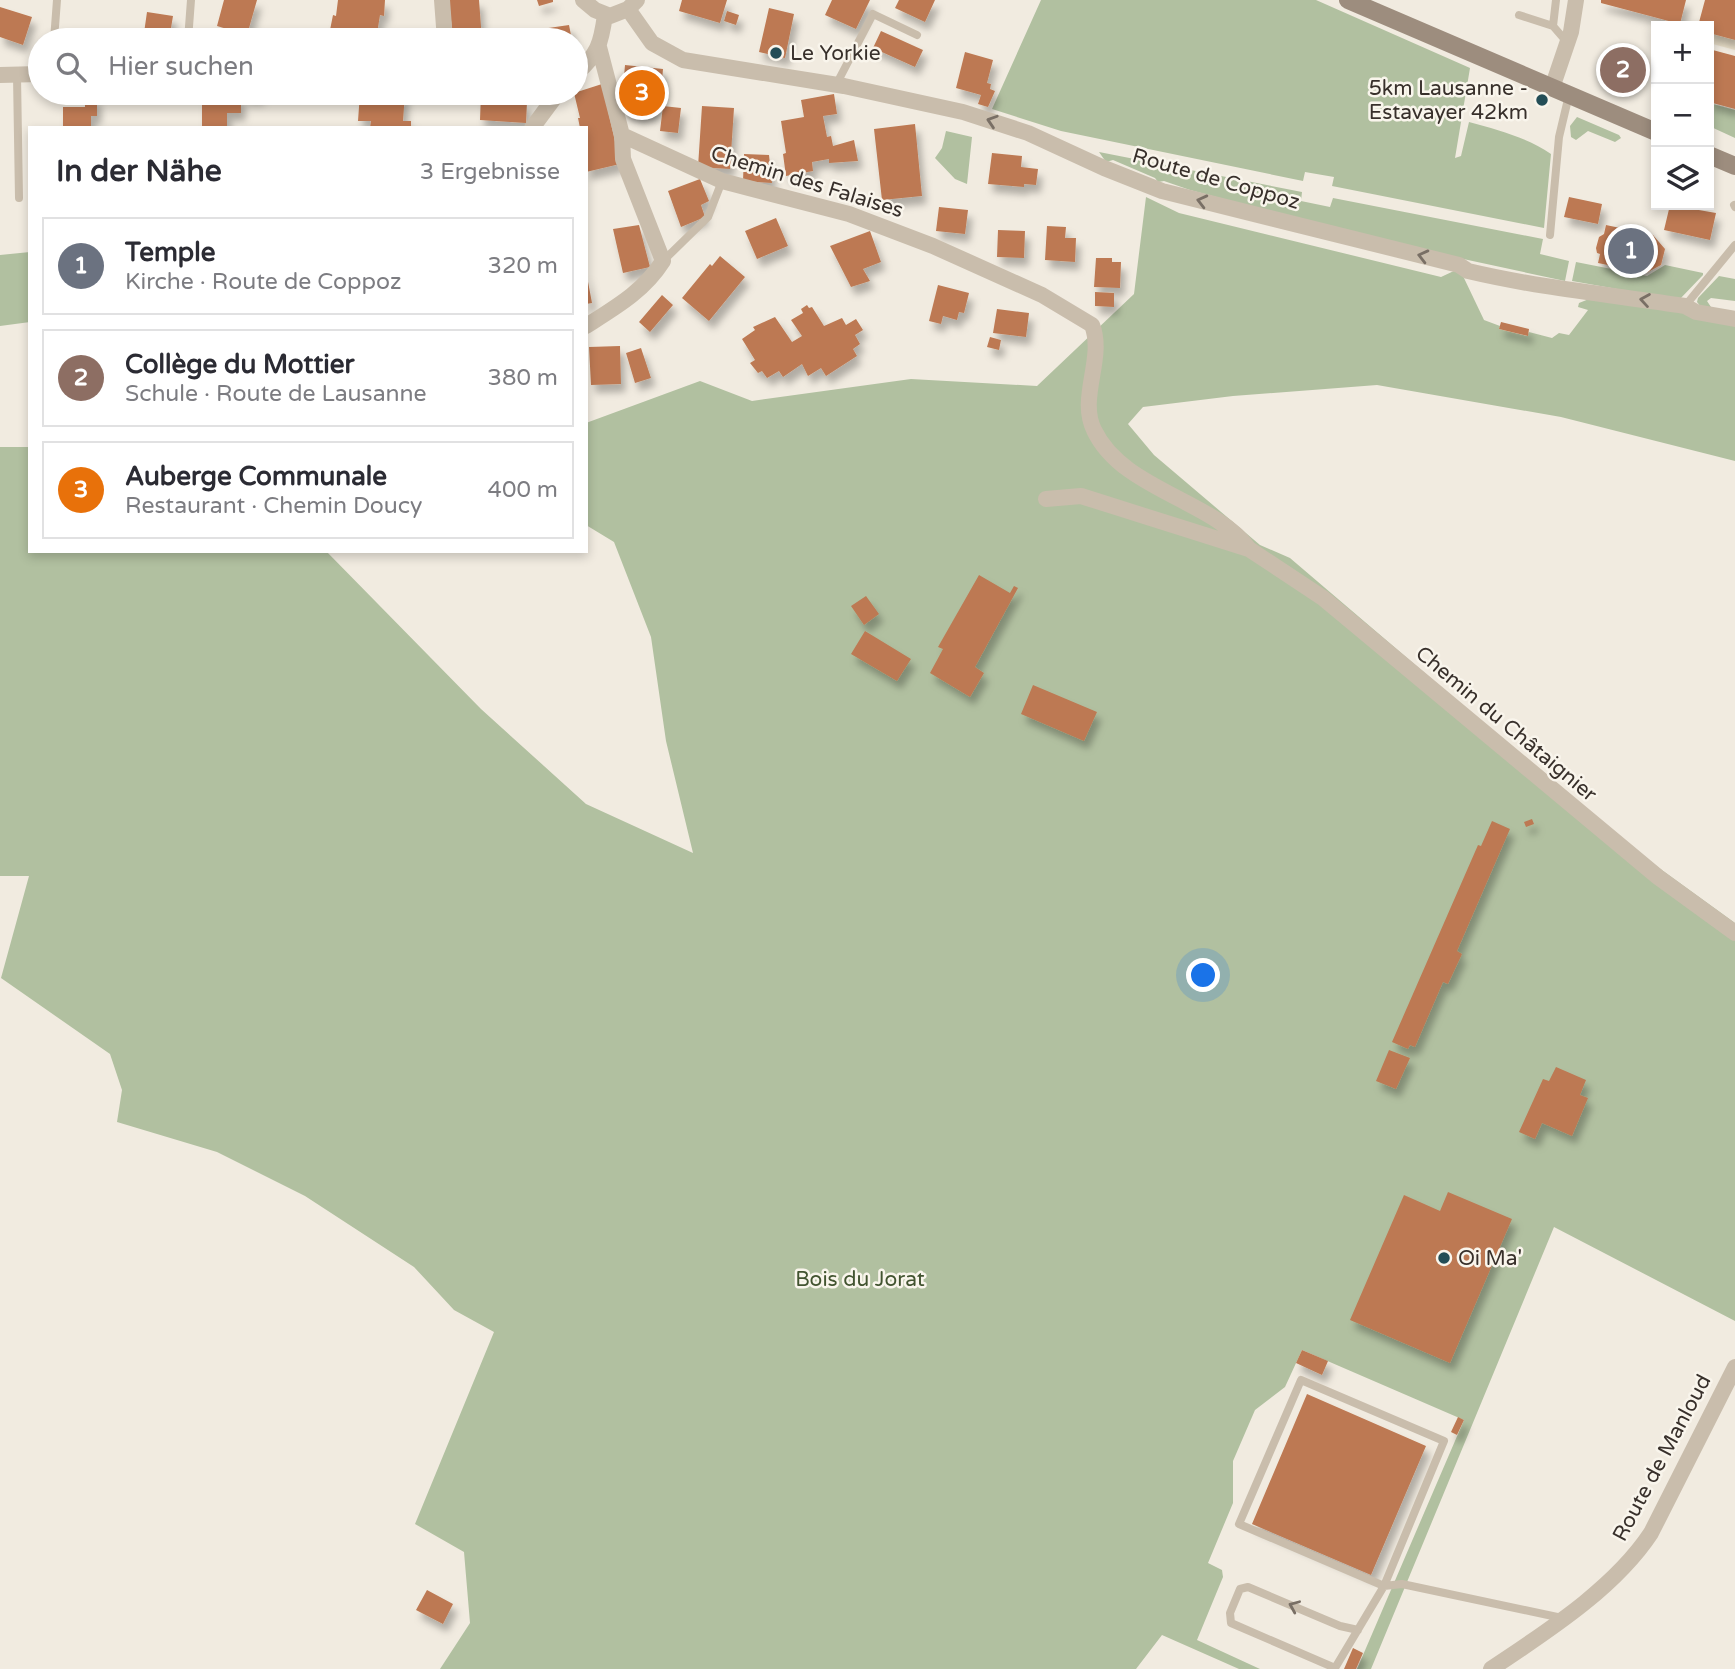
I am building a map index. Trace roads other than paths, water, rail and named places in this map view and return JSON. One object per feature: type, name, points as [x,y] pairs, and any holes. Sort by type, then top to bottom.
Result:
[{"type":"main road","points":[[1349,0],[1651,130]]},
{"type":"main road","points":[[1714,157],[1735,166]]},
{"type":"street","points":[[442,0],[444,28]]},
{"type":"street","points":[[583,0],[605,15],[616,15],[633,4]]},
{"type":"street","points":[[1560,92],[1566,41],[1574,19],[1576,0]]},
{"type":"street","name":"Route de Coppoz","points":[[633,4],[652,43],[675,57],[836,85],[963,112],[1028,133],[1162,191],[1459,265],[1474,273],[1566,290],[1685,306],[1696,312],[1735,319]]},
{"type":"street","points":[[588,325],[632,296],[663,261],[623,159],[622,135],[600,47],[605,15]]},
{"type":"street","points":[[588,63],[600,47]]},
{"type":"street","points":[[0,75],[28,75]]},
{"type":"street","points":[[533,126],[549,105]]},
{"type":"street","name":"Chemin des Falaises","points":[[622,135],[722,181],[830,209],[890,229],[980,265],[1042,295],[1092,325]]},
{"type":"street","name":"Chemin du Châtaignier","points":[[1092,325],[1097,344],[1089,417],[1098,439],[1110,454],[1148,483],[1238,533],[1249,549]]},
{"type":"street","name":"Chemin du Châtaignier","points":[[1046,499],[1081,496],[1249,549],[1323,598],[1658,877],[1735,933]]},
{"type":"street","name":"Route de Manloud","points":[[1491,1669],[1596,1593],[1626,1567],[1651,1533],[1735,1367]]},
{"type":"lane","points":[[55,28],[57,0]]},
{"type":"lane","points":[[189,28],[191,0]]},
{"type":"lane","points":[[1553,26],[1556,0]]},
{"type":"lane","points":[[836,85],[873,14],[917,35]]},
{"type":"lane","points":[[1519,15],[1553,26],[1566,41]]},
{"type":"lane","points":[[17,76],[19,198]]},
{"type":"lane","points":[[1550,235],[1559,137],[1560,92]]},
{"type":"lane","points":[[663,261],[708,217],[722,181]]},
{"type":"lane","points":[[1685,306],[1735,245]]},
{"type":"lane","points":[[1358,1629],[1340,1626],[1248,1587],[1240,1589],[1230,1613],[1231,1623],[1335,1668],[1384,1586],[1444,1441],[1301,1380],[1239,1524],[1384,1586],[1402,1584],[1562,1618]]},
{"type":"place","name":"Le Yorkie","points":[[776,53]]},
{"type":"place","name":"Collège du Mottier","points":[[1623,70]]},
{"type":"place","name":"Auberge Communale","points":[[642,93]]},
{"type":"place","name":"5km Lausanne - Estavayer 42km","points":[[1542,100]]},
{"type":"place","name":"Temple","points":[[1631,251]]},
{"type":"place","name":"Oi Ma'","points":[[1444,1258]]},
{"type":"park label","name":"Bois du Jorat","points":[[860,1279]]}]
